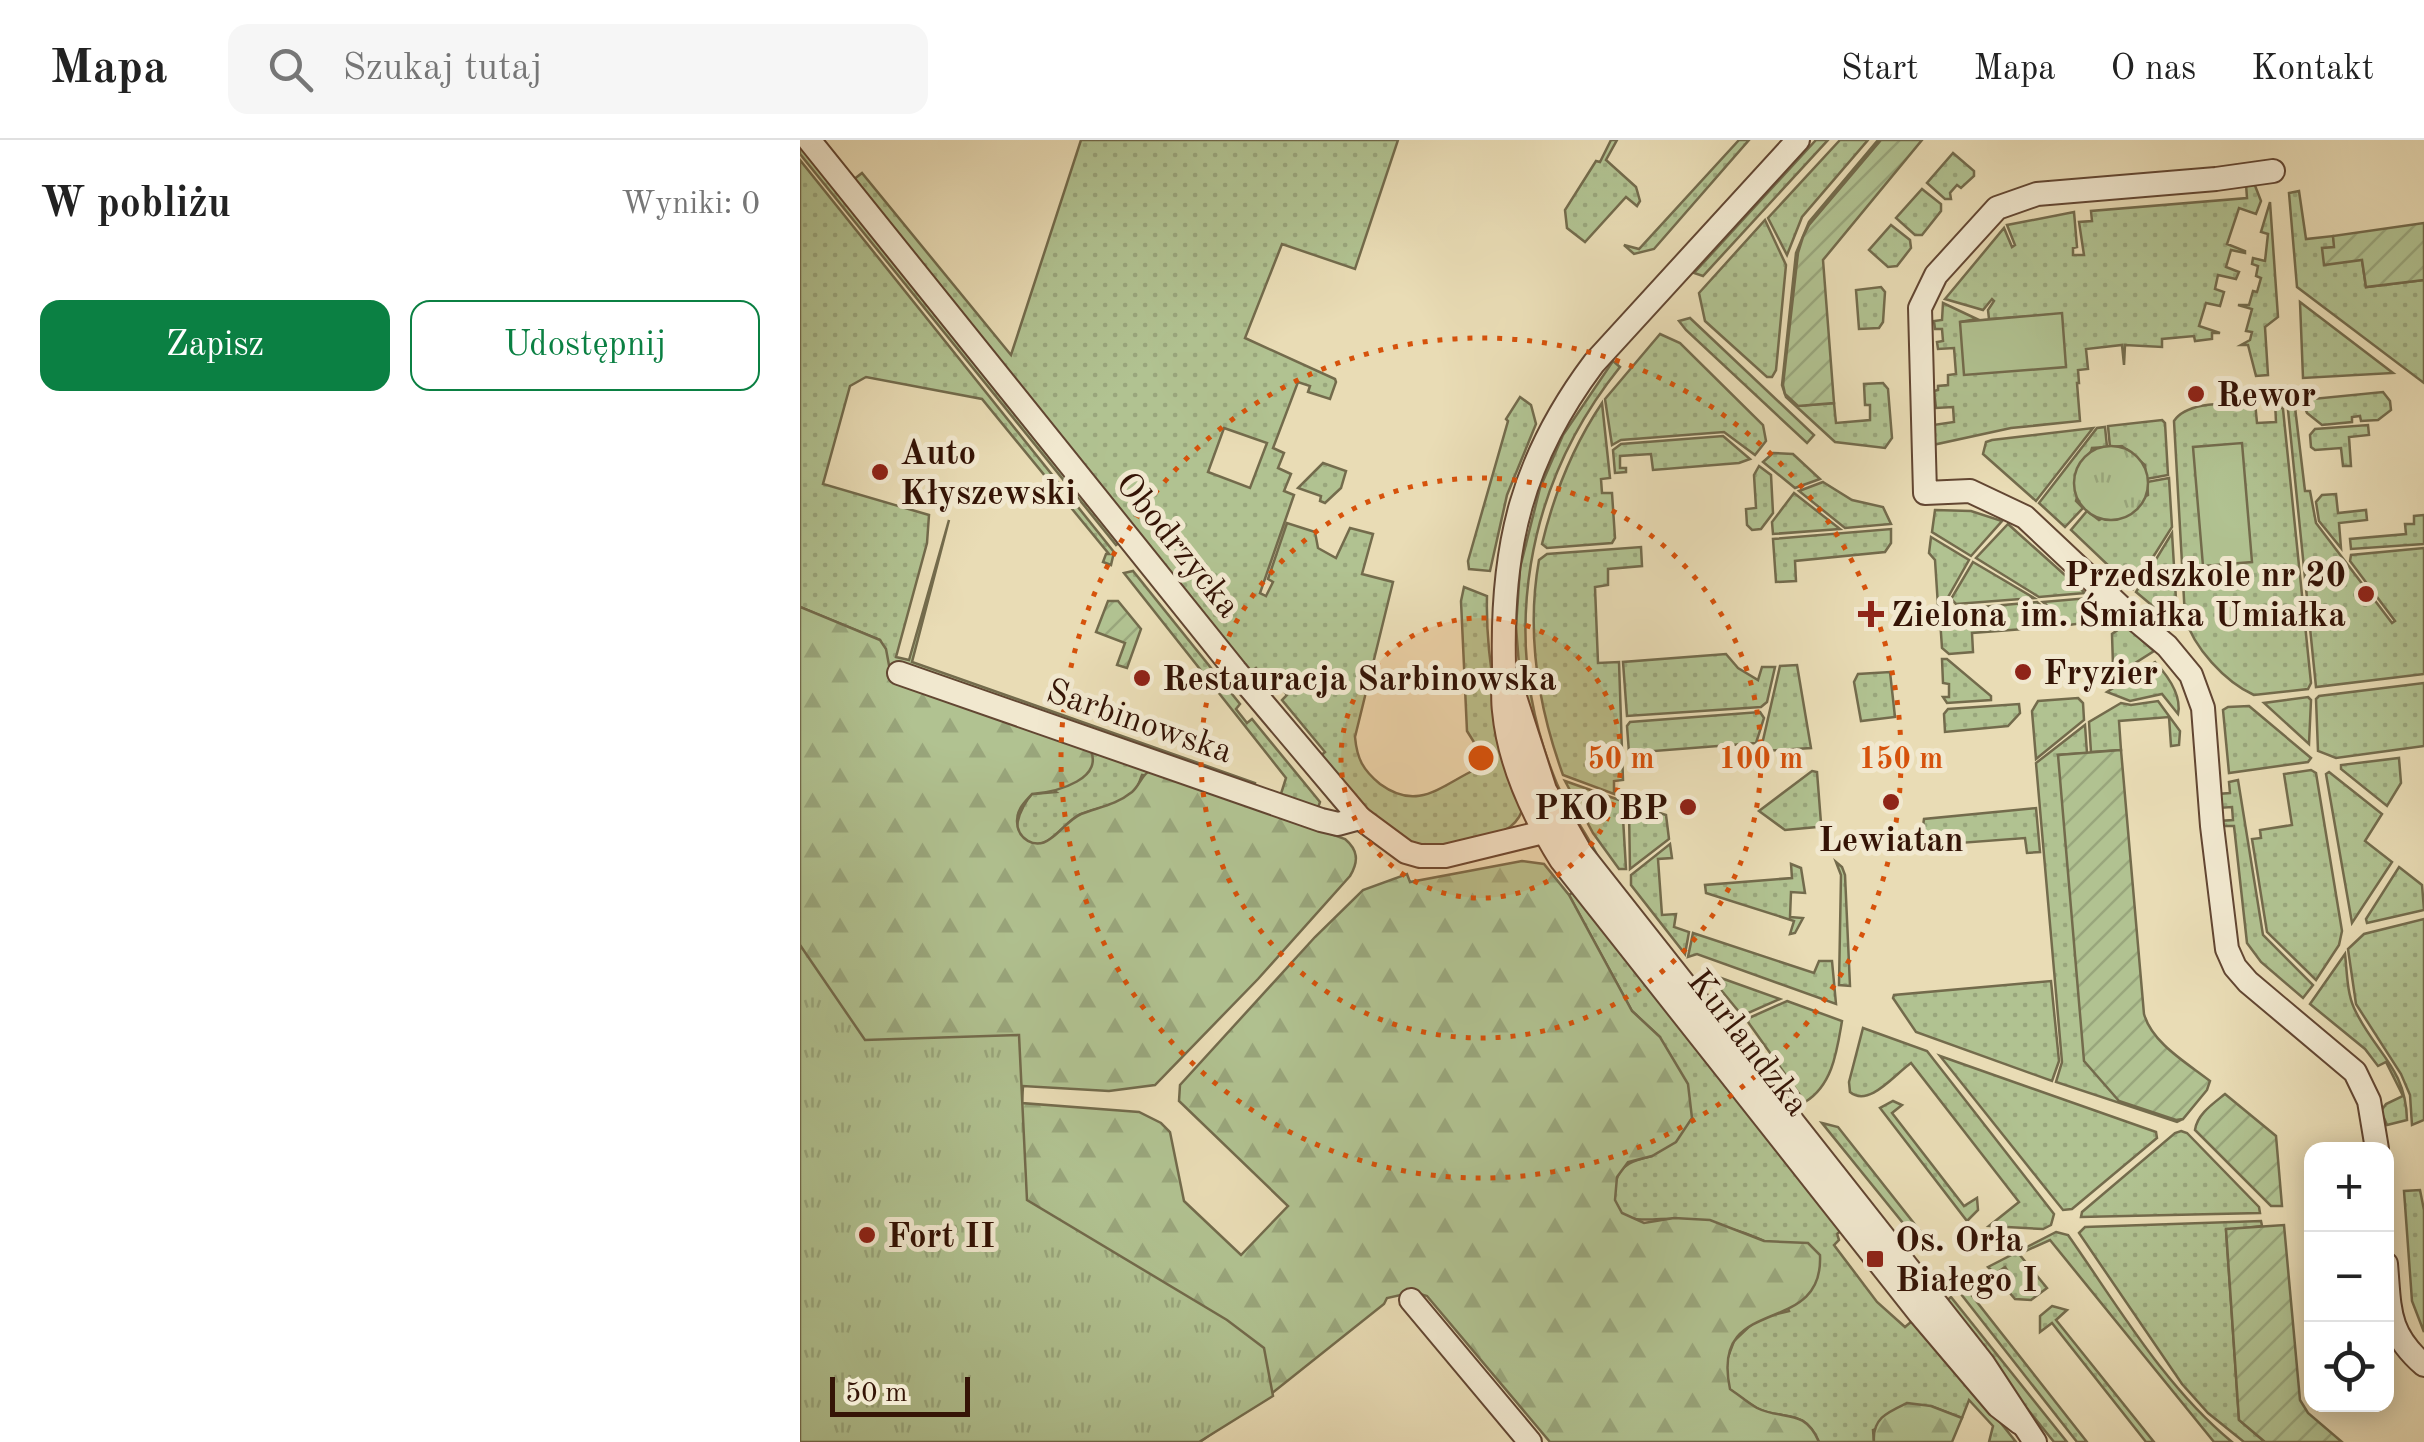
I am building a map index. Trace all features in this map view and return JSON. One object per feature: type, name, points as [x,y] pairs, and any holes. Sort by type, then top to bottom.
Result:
[{"type":"street","name":"Obodrzycka","points":[[809,140],[1235,670],[1360,818],[1406,852],[1420,856],[1445,856],[1554,830]]},
{"type":"street","name":"Kurlandzka","points":[[1798,140],[1594,362],[1570,395],[1536,462],[1516,516],[1504,586],[1504,664],[1561,860],[1874,1258],[1979,1385],[2027,1433]]},
{"type":"street","points":[[2273,171],[2036,194],[1997,208],[1936,275],[1920,308],[1925,492],[1970,491],[2025,517],[2167,646],[2191,675],[2203,708],[2227,950],[2248,982],[2355,1072],[2369,1101],[2376,1142]]},
{"type":"street","name":"Sarbinowska","points":[[899,673],[1320,820],[1338,824],[1360,818]]},
{"type":"street","points":[[1411,1300],[1530,1442]]},
{"type":"street","points":[[2394,1322],[2398,1338],[2424,1364]]},
{"type":"green space","points":[[1081,140],[1398,140],[1355,269],[1282,244],[1245,338],[1336,382],[1330,399],[1308,392],[1310,386],[1298,382],[1273,448],[1284,453],[1278,468],[1291,474],[1284,491],[1294,495],[1260,593],[1266,596],[1273,582],[1268,579],[1287,523],[1315,532],[1318,548],[1336,558],[1350,528],[1373,534],[1362,574],[1393,582],[1355,737],[1362,764],[1369,774],[1405,796],[1427,794],[1481,764],[1482,755],[1467,731],[1461,601],[1464,587],[1487,596],[1492,678],[1522,811],[1514,823],[1492,835],[1450,844],[1417,844],[1385,826],[1355,799],[1318,758],[1325,752],[1282,700],[1287,695],[1276,682],[1270,685],[1256,668],[1249,673],[853,180],[862,173],[1011,355]],"holes":[[[1224,428],[1267,443],[1250,488],[1208,472]]]},
{"type":"green space","points":[[1611,140],[1617,140],[1606,160],[1636,187],[1640,201],[1637,206],[1626,197],[1585,242],[1567,228],[1565,210]]},
{"type":"green space","points":[[1739,140],[1749,140],[1654,249],[1634,254],[1624,245],[1639,249]]},
{"type":"green space","points":[[1816,140],[1828,140],[1703,276],[1694,273]]},
{"type":"green space","points":[[1840,140],[1868,140],[1802,217],[1787,255],[1768,218]]},
{"type":"green space","points":[[1878,140],[1809,225],[1798,406],[1834,403],[1836,423],[1870,420],[1864,384],[1883,383],[1888,389],[1892,438],[1885,448],[1835,442],[1786,397],[1782,385],[1796,253],[1809,222]]},
{"type":"green space","points":[[1881,140],[1922,140],[1823,260],[1834,403],[1798,406],[1785,394],[1783,385],[1798,253],[1809,225]]},
{"type":"green space","points":[[800,144],[1120,542],[1116,545],[800,154]]},
{"type":"green space","points":[[1953,153],[1974,171],[1974,176],[1961,188],[1957,185],[1950,193],[1951,199],[1945,199],[1927,183]]},
{"type":"green space","points":[[800,160],[1114,552],[1111,565],[1103,562],[1109,554],[982,399],[866,377],[850,386],[823,484],[929,515],[927,543],[896,657],[909,660],[949,520],[912,662],[1255,783],[1254,788],[1280,797],[1286,778],[1124,573],[1133,571],[1240,704],[1236,709],[1247,723],[1252,719],[1320,802],[1318,808],[1142,775],[1136,789],[1124,799],[1079,815],[1040,844],[1025,841],[1017,830],[1028,799],[1032,794],[1056,792],[891,676],[880,640],[800,607]]},
{"type":"green space","points":[[2254,183],[2261,201],[2256,214],[2239,208],[2227,244],[2245,251],[2231,250],[2226,267],[2239,272],[2236,279],[2218,275],[2215,289],[2224,292],[2220,306],[2206,303],[2199,326],[2220,333],[2212,333],[2212,339],[2195,341],[2194,336],[2162,339],[2162,347],[2125,345],[2124,365],[2122,345],[2086,349],[2088,369],[2078,370],[2080,421],[2011,428],[1928,446],[1933,425],[1954,422],[1953,407],[1936,408],[1934,391],[1938,386],[1948,385],[1948,375],[1956,374],[1954,348],[1938,349],[1937,342],[1943,341],[1942,329],[1935,329],[1934,321],[1942,320],[1943,303],[1977,319],[1960,322],[2062,314],[1989,319],[1992,299],[1983,310],[1945,299],[2004,228],[2012,247],[2015,245],[2007,225],[2074,212],[2077,247],[2073,248],[2073,255],[2084,255],[2079,222],[2092,221],[2091,211],[2247,198],[2246,184]]},
{"type":"green space","points":[[1922,189],[1941,204],[1941,211],[1922,235],[1915,235],[1896,218]]},
{"type":"green space","points":[[2299,191],[2306,239],[2333,236],[2335,247],[2362,260],[2366,287],[2424,280],[2424,383],[2297,287],[2289,193]]},
{"type":"green space","points":[[2270,202],[2278,317],[2265,327],[2268,375],[2256,376],[2248,345],[2241,345],[2250,340],[2252,332],[2246,331],[2252,309],[2238,305],[2249,305],[2253,291],[2257,292],[2261,278],[2256,276],[2258,266],[2252,264],[2253,258],[2265,261],[2268,234],[2261,232]]},
{"type":"green space","points":[[1765,220],[1786,265],[1776,370],[1772,377],[1767,377],[1705,321],[1699,293]]},
{"type":"green space","points":[[2424,223],[2424,280],[2366,287],[2362,260],[2324,265],[2322,248],[2334,247],[2333,236]]},
{"type":"green space","points":[[1891,225],[1910,240],[1911,248],[1897,266],[1888,267],[1869,250]]},
{"type":"green space","points":[[1881,287],[1885,292],[1883,322],[1879,328],[1859,329],[1856,290]]},
{"type":"green space","points":[[2300,302],[2393,373],[2303,378]]},
{"type":"green space","points":[[2062,313],[2066,367],[1964,375],[1960,322]]},
{"type":"green space","points":[[1690,318],[1814,435],[1807,443],[1679,321]]},
{"type":"green space","points":[[1660,334],[1680,343],[1763,425],[1766,441],[1755,455],[1724,432],[1621,440],[1612,445],[1605,399]]},
{"type":"green space","points":[[1613,361],[1620,367],[1588,413],[1562,461],[1543,512],[1531,564],[1526,618],[1528,672],[1538,726],[1560,790],[1599,859],[1561,810],[1521,690],[1516,627],[1520,568],[1540,488],[1563,435]]},
{"type":"green space","points":[[2383,392],[2391,410],[2378,420],[2361,421],[2360,416],[2352,417],[2352,422],[2322,425],[2307,413],[2302,400]]},
{"type":"green space","points":[[1520,397],[1531,405],[1536,424],[1507,495],[1490,571],[1469,569],[1506,419]]},
{"type":"green space","points":[[2294,399],[2305,491],[2310,491],[2316,523],[2392,623],[2395,621],[2350,561],[2351,555],[2424,548],[2424,674],[2316,687],[2287,400]]},
{"type":"green space","points":[[2275,401],[2283,409],[2311,683],[2308,689],[2254,695],[2232,682],[2212,662],[2195,640],[2185,617],[2174,421],[2200,406],[2255,402],[2257,423],[2276,422]]},
{"type":"green space","points":[[1602,403],[1610,478],[1601,479],[1602,493],[1612,493],[1615,538],[1612,543],[1547,548],[1542,544],[1552,507],[1573,453]]},
{"type":"green space","points":[[2162,420],[2168,475],[2146,479],[2145,465],[2122,446],[2110,447],[2108,426]]},
{"type":"green space","points":[[2368,425],[2369,435],[2349,437],[2351,466],[2343,466],[2341,448],[2311,447],[2310,435],[2315,429]]},
{"type":"green space","points":[[2105,427],[2107,447],[2092,448],[2076,501],[2083,508],[2065,527],[2039,503],[2097,428]]},
{"type":"green space","points":[[2093,428],[2036,501],[1983,454],[1986,442],[1992,440]]},
{"type":"green space","points":[[1723,436],[1750,459],[1653,470],[1651,454],[1620,456],[1620,468],[1626,468],[1626,472],[1615,473],[1613,450],[1621,444]]},
{"type":"green space","points":[[2242,443],[2252,562],[2203,566],[2193,447]]},
{"type":"green space","points":[[2111,446],[2137,457],[2148,483],[2137,509],[2111,520],[2085,509],[2074,483],[2085,457]]},
{"type":"green space","points":[[1773,453],[1793,454],[1820,479],[1795,488],[1763,462]]},
{"type":"green space","points":[[1323,463],[1346,471],[1341,488],[1325,503],[1320,501],[1321,496],[1298,488]]},
{"type":"green space","points":[[1759,466],[1771,475],[1773,513],[1761,529],[1752,530],[1747,525],[1746,509],[1756,508],[1754,475]]},
{"type":"green space","points":[[2169,478],[2172,527],[2133,589],[2071,530],[2087,511],[2099,520],[2148,495],[2147,482]]},
{"type":"green space","points":[[1823,482],[1852,500],[1883,507],[1891,524],[1845,528],[1799,491]]},
{"type":"green space","points":[[1794,493],[1840,529],[1773,534],[1772,522]]},
{"type":"green space","points":[[2336,494],[2338,513],[2366,510],[2367,520],[2339,523],[2341,548],[2319,521],[2316,502],[2322,495]]},
{"type":"green space","points":[[1935,510],[1971,511],[2002,521],[1971,556],[1932,532]]},
{"type":"green space","points":[[2424,515],[2424,544],[2351,549],[2350,539],[2406,534],[2405,524],[2414,524],[2414,516]]},
{"type":"green space","points":[[2008,524],[2085,593],[2039,597],[1976,558]]},
{"type":"green space","points":[[1891,529],[1891,543],[1885,552],[1795,561],[1796,581],[1776,582],[1773,539]]},
{"type":"green space","points":[[2172,533],[2177,616],[2173,623],[2136,592]]},
{"type":"green space","points":[[1931,537],[1969,560],[1943,606],[1938,606],[1935,560],[1929,553]]},
{"type":"green space","points":[[1641,547],[1642,566],[1608,569],[1608,585],[1595,587],[1598,663],[1619,662],[1623,780],[1614,781],[1614,794],[1563,775],[1541,696],[1534,642],[1535,587],[1539,560],[1547,554]]},
{"type":"green space","points":[[1973,562],[2034,598],[1956,604],[1951,599]]},
{"type":"green space","points":[[2089,598],[2108,614],[2105,620],[2069,625],[2043,602]]},
{"type":"green space","points":[[1108,601],[1118,601],[1141,629],[1127,668],[1117,665],[1125,643],[1096,632]]},
{"type":"green space","points":[[2037,602],[2064,626],[1972,633],[1973,652],[1949,654],[1942,648],[1940,619],[1948,610]]},
{"type":"green space","points":[[800,607],[880,640],[886,649],[891,676],[1088,745],[1093,757],[1086,775],[1066,787],[1032,794],[1022,806],[1018,827],[1028,841],[1044,842],[1081,814],[1114,803],[1135,789],[1152,769],[1345,839],[1353,847],[1356,861],[1350,876],[1155,1085],[1109,1091],[1023,1086],[1022,1103],[1139,1112],[1161,1123],[1170,1132],[1184,1201],[1241,1255],[1288,1206],[1179,1101],[1180,1085],[1363,890],[1407,874],[1410,882],[1522,861],[1544,864],[1569,895],[1632,1011],[1660,1037],[1688,1084],[1692,1118],[1676,1142],[1652,1156],[1628,1162],[1617,1177],[1615,1200],[1622,1213],[1644,1223],[1674,1218],[1710,1220],[1764,1241],[1808,1243],[1820,1255],[1816,1281],[1805,1298],[1750,1326],[1736,1339],[1728,1359],[1730,1389],[1757,1408],[1800,1419],[1819,1442],[1550,1442],[1427,1296],[1414,1292],[1387,1298],[1271,1394],[1200,1442],[800,1442]]},
{"type":"green space","points":[[2122,627],[2154,651],[2102,684],[2101,668],[2113,666],[2112,634]]},
{"type":"green space","points":[[1726,654],[1738,668],[1758,680],[1762,667],[1775,667],[1767,702],[1761,707],[1627,716],[1623,662]]},
{"type":"green space","points":[[1942,659],[1947,659],[1991,700],[1947,703],[1943,697],[1949,697],[1949,684],[1943,683]]},
{"type":"green space","points":[[2155,662],[2176,693],[2178,714],[2162,694],[2130,701],[2107,692]]},
{"type":"green space","points":[[1797,665],[1811,748],[1764,751],[1761,749],[1780,666]]},
{"type":"green space","points":[[1890,672],[1895,717],[1861,721],[1854,682],[1858,674]]},
{"type":"green space","points":[[2424,683],[2424,746],[2336,758],[2318,751],[2319,696]]},
{"type":"green space","points":[[2308,697],[2311,700],[2309,744],[2264,703]]},
{"type":"green space","points":[[2078,698],[2083,703],[2084,720],[2036,759],[2032,711],[2038,701]]},
{"type":"green space","points":[[2158,701],[2180,731],[2179,745],[2171,746],[2169,717],[2119,721],[2121,750],[2091,752],[2089,722],[2121,703]]},
{"type":"green space","points":[[2019,704],[2020,713],[2008,726],[1945,732],[1944,714],[1948,709]]},
{"type":"green space","points":[[2249,706],[2311,758],[2308,762],[2229,773],[2223,710]]},
{"type":"green space","points":[[1760,712],[1764,718],[1756,743],[1629,753],[1630,722]]},
{"type":"green space","points":[[2085,725],[2087,753],[2058,755],[2175,1120],[2183,1119],[2177,1122],[2056,1082],[2062,1062],[2036,763]]},
{"type":"green space","points":[[2121,750],[2144,1014],[2162,1043],[2210,1081],[2183,1119],[2119,1101],[2084,1061],[2058,755]]},
{"type":"green space","points":[[2399,758],[2401,783],[2387,806],[2341,769],[2341,765]]},
{"type":"green space","points":[[2311,770],[2316,773],[2342,931],[2339,945],[2316,980],[2267,932],[2252,839],[2261,838],[2260,830],[2292,825],[2284,774]]},
{"type":"green space","points":[[1812,771],[1817,772],[1821,823],[1817,827],[1785,830],[1759,811]]},
{"type":"green space","points":[[2329,772],[2382,814],[2365,841],[2392,862],[2352,923],[2326,774]]},
{"type":"green space","points":[[2238,780],[2263,935],[2313,985],[2303,998],[2261,962],[2247,943],[2234,826],[2220,826],[2219,821],[2233,820],[2232,807],[2218,808],[2217,794],[2230,793],[2229,782]]},
{"type":"green space","points":[[1565,781],[1622,801],[1626,869],[1619,869],[1593,833]]},
{"type":"green space","points":[[1634,805],[1666,815],[1669,839],[1630,869],[1629,810]]},
{"type":"green space","points":[[2036,808],[2040,852],[2027,853],[2025,838],[1920,846],[1924,819]]},
{"type":"green space","points":[[1670,844],[1672,858],[1658,859],[1662,915],[1676,914],[1674,927],[1689,932],[1685,954],[1631,885],[1631,875]]},
{"type":"green space","points":[[1836,862],[1845,875],[1850,986],[1839,985],[1841,875]]},
{"type":"green space","points":[[1791,864],[1801,868],[1805,893],[1791,892],[1790,917],[1803,918],[1795,933],[1790,934],[1794,921],[1706,893],[1705,885],[1792,878]]},
{"type":"green space","points":[[2399,867],[2422,885],[2424,910],[2367,923],[2366,919]]},
{"type":"green space","points":[[1577,890],[1842,1230],[1834,1245],[1877,1302],[1905,1327],[1912,1321],[1921,1323],[2016,1442],[1989,1442],[1993,1426],[1969,1400],[1962,1418],[1931,1406],[1873,1430],[1874,1442],[1819,1442],[1800,1419],[1757,1408],[1729,1389],[1725,1365],[1734,1341],[1757,1319],[1789,1311],[1764,1241],[1702,1222],[1634,1219],[1617,1209],[1614,1198],[1621,1170],[1652,1156],[1660,1037],[1632,1011],[1569,895]]},
{"type":"green space","points":[[2424,919],[2424,1120],[2412,1125],[2410,1095],[2401,1074],[2356,1004],[2348,949],[2364,934]]},
{"type":"green space","points":[[1693,933],[1814,973],[1819,961],[1832,961],[1836,1004],[1697,954],[1688,957]]},
{"type":"green space","name":"Fort II","points":[[800,945],[865,1040],[1019,1035],[1027,1200],[1227,1320],[1264,1348],[1273,1396],[1199,1442],[800,1442]]},
{"type":"green space","points":[[2345,954],[2352,1002],[2395,1073],[2401,1086],[2405,1102],[2407,1120],[2387,1125],[2381,1111],[2403,1096],[2386,1062],[2378,1066],[2365,1049],[2310,1004]]},
{"type":"green space","points":[[1707,973],[1780,999],[1740,1013]]},
{"type":"green space","points":[[2051,981],[2059,1061],[2052,1081],[1916,1032],[1893,998],[1894,995]]},
{"type":"green space","points":[[1787,1001],[1842,1021],[1828,1077],[1805,1102],[1748,1022],[1749,1018]]},
{"type":"green space","points":[[1863,1028],[1927,1051],[2054,1214],[2051,1225],[2043,1229],[1989,1226],[2019,1202],[1911,1063],[1873,1093],[1857,1096],[1850,1092]]},
{"type":"green space","points":[[1940,1056],[2156,1132],[2157,1138],[2072,1209],[2063,1210]]},
{"type":"green space","points":[[2225,1094],[2276,1136],[2282,1206],[2271,1206],[2195,1130],[2202,1114]]},
{"type":"green space","points":[[1893,1101],[1902,1105],[1892,1113],[1964,1206],[1977,1198],[1978,1210],[1967,1221],[1880,1108]]},
{"type":"green space","points":[[1822,1123],[1838,1127],[1924,1236],[1924,1249]]},
{"type":"green space","points":[[2181,1131],[2259,1207],[2260,1213],[2081,1217],[2082,1212]]},
{"type":"green space","points":[[2420,1190],[2424,1210],[2424,1332],[2412,1301],[2404,1191]]},
{"type":"green space","points":[[2261,1221],[2262,1226],[2226,1230],[2239,1420],[2265,1442],[2244,1442],[2208,1413],[2182,1384],[2079,1233],[2085,1227]]},
{"type":"green space","points":[[2284,1225],[2300,1400],[2304,1412],[2342,1442],[2265,1442],[2239,1420],[2226,1229]]},
{"type":"green space","points":[[2056,1232],[2068,1235],[2163,1371],[2232,1442],[2214,1442],[2050,1240],[2019,1254],[2047,1288],[2031,1300],[2015,1299],[2004,1286],[2009,1273],[2005,1267],[1995,1274],[1988,1267]]},
{"type":"green space","points":[[1974,1276],[1966,1288],[2087,1442],[2077,1442],[1957,1289]]},
{"type":"green space","points":[[1951,1297],[2067,1442],[2054,1442],[1943,1304]]},
{"type":"green space","points":[[2052,1306],[2067,1310],[2056,1320],[2154,1442],[2146,1442],[2052,1323],[2040,1332],[2040,1316]]},
{"type":"green space","points":[[1907,1403],[1931,1406],[1962,1418],[1952,1442],[1874,1442],[1879,1421]]},
{"type":"place","name":"Rewor","points":[[2196,394]]},
{"type":"place","name":"Auto Kłyszewski","points":[[880,472]]},
{"type":"place","name":"Przedszkole nr 20 im. Śmiałka Umiałka","points":[[2366,594]]},
{"type":"place","name":"Zielona","points":[[1871,614]]},
{"type":"place","name":"Fryzier","points":[[2023,672]]},
{"type":"place","name":"Restauracja Sarbinowska","points":[[1142,678]]},
{"type":"place","name":"Lewiatan","points":[[1891,802]]},
{"type":"place","name":"PKO BP","points":[[1688,807]]},
{"type":"place","name":"Fort II","points":[[867,1235]]},
{"type":"place","name":"Os. Orła Białego I","points":[[1875,1259]]}]
